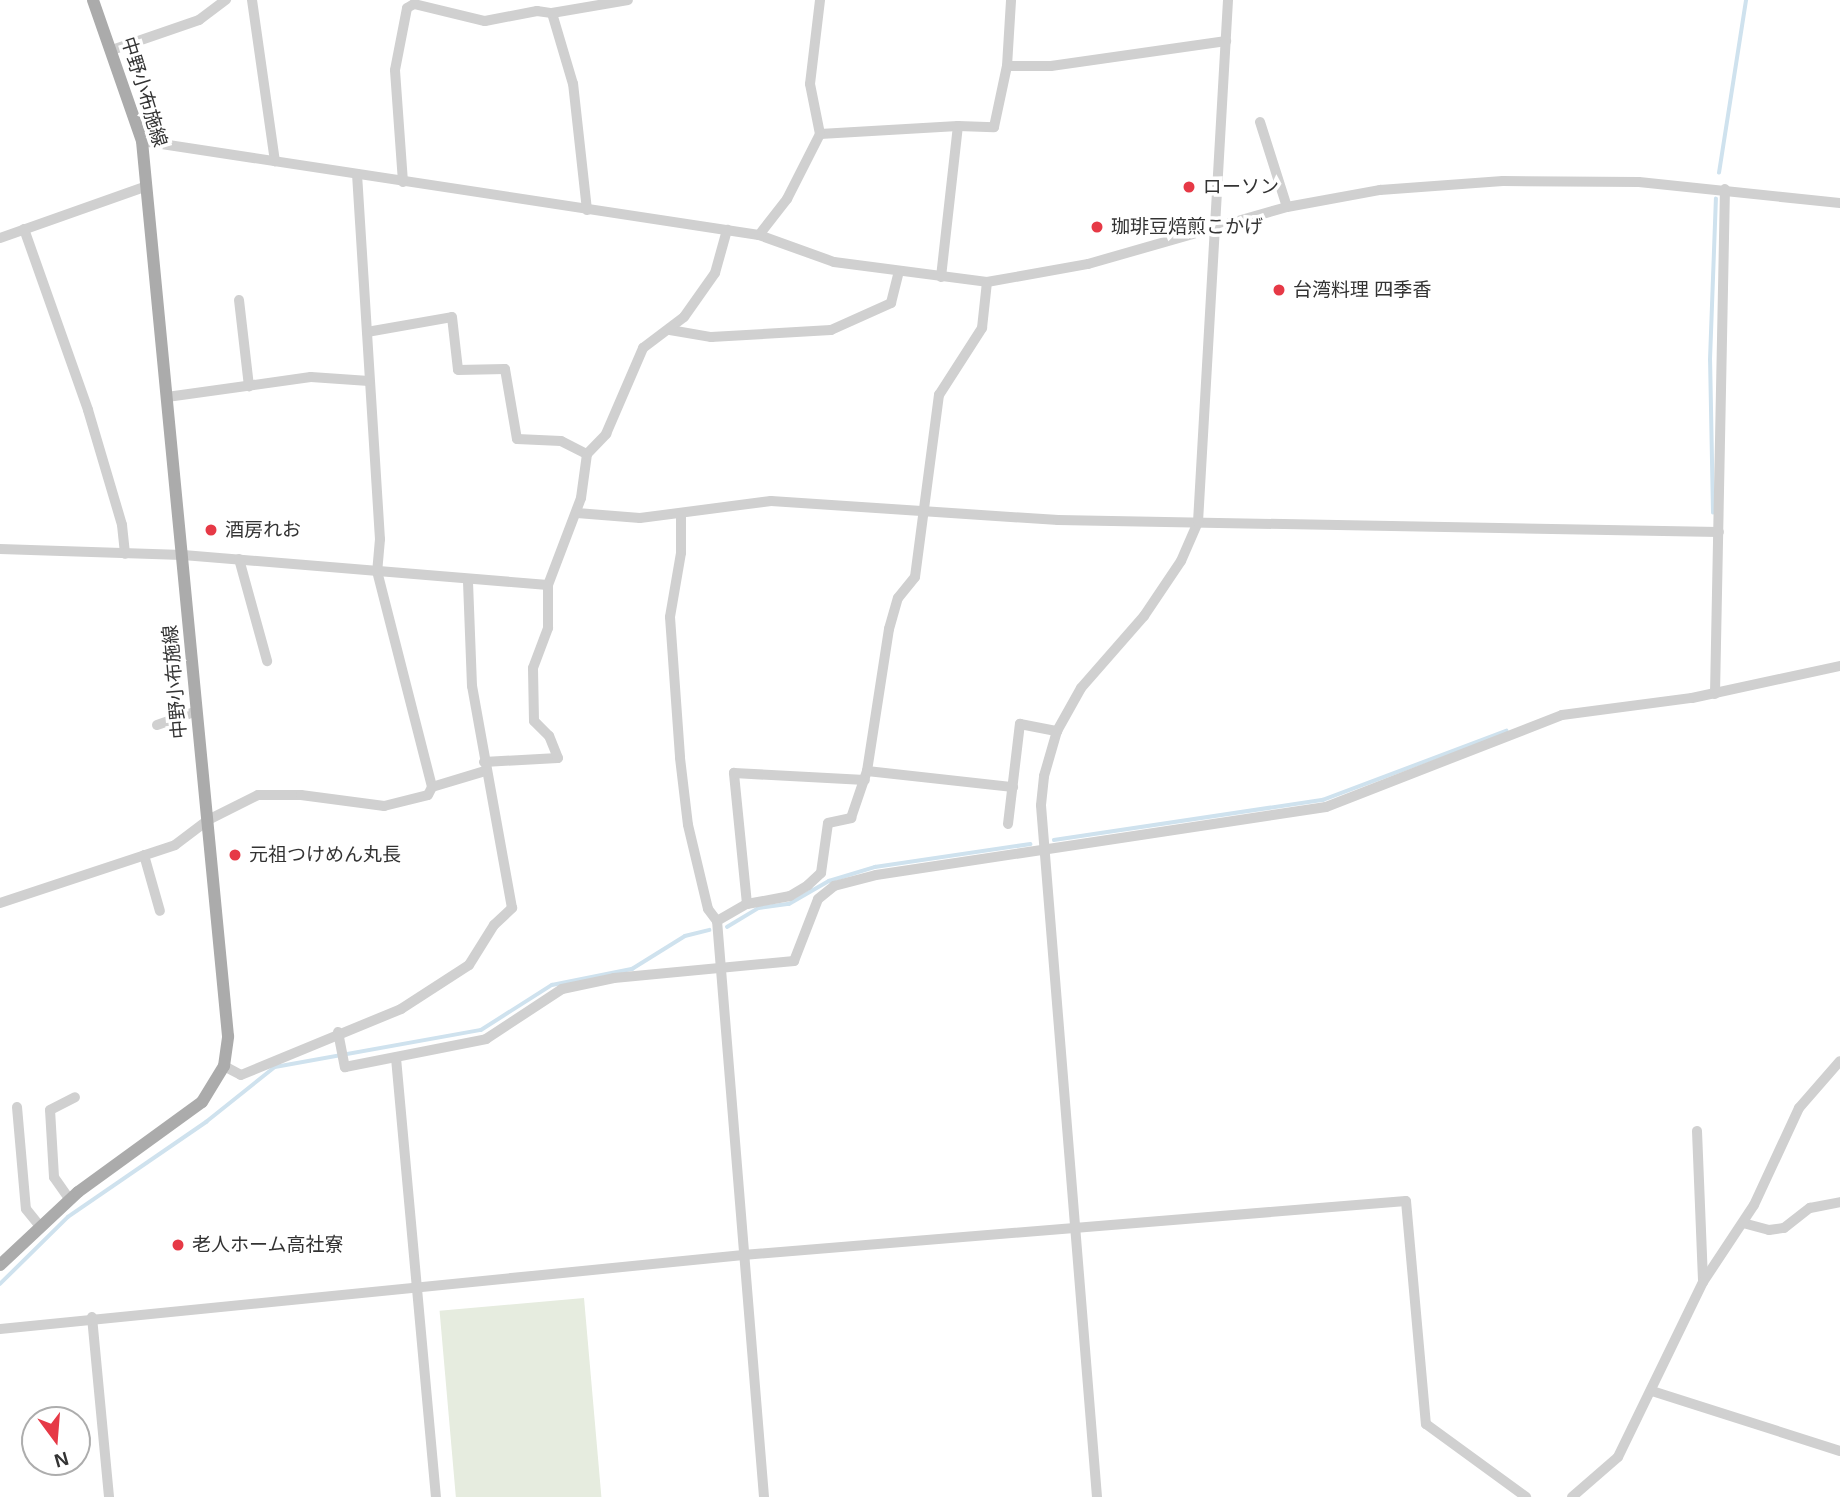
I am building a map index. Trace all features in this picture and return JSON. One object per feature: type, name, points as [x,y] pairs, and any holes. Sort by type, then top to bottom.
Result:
[{"type":"main road","name":"中野小布施線","points":[[0,1265],[69,1199],[177,1125],[215,1087],[224,1066],[228,1036],[142,141],[93,0]]},
{"type":"street","points":[[112,50],[199,20],[226,0]]},
{"type":"street","points":[[252,0],[275,162]]},
{"type":"street","points":[[403,182],[395,70],[407,8],[414,4],[485,20],[537,11],[552,13],[628,0]]},
{"type":"street","points":[[759,235],[788,199],[820,134],[810,84],[820,0]]},
{"type":"street","points":[[820,134],[994,127],[1007,66],[1011,0]]},
{"type":"street","points":[[1097,1497],[1041,851],[1044,776],[1058,731],[1081,688],[1144,616],[1181,561],[1198,522],[1217,229],[1227,0]]},
{"type":"street","points":[[552,13],[573,84],[587,210]]},
{"type":"street","points":[[1007,66],[1051,66],[1226,41]]},
{"type":"street","points":[[1260,122],[1287,207]]},
{"type":"street","points":[[941,277],[958,127]]},
{"type":"street","points":[[142,141],[759,235],[834,261],[898,272],[987,282],[1088,264],[1287,207],[1380,190],[1503,181],[1639,182],[1840,203]]},
{"type":"street","points":[[0,903],[175,845],[208,820],[258,795],[301,795],[384,806],[428,795],[432,787],[377,571],[380,539],[357,174]]},
{"type":"street","points":[[0,238],[147,186]]},
{"type":"street","points":[[1715,694],[1725,189]]},
{"type":"street","points":[[24,229],[88,410],[122,524],[125,554]]},
{"type":"street","points":[[432,787],[485,766],[558,758],[549,736],[534,721],[533,668],[548,628],[548,586],[577,513],[587,454],[606,434],[643,348],[684,317],[715,272],[727,230]]},
{"type":"street","points":[[670,330],[711,337],[831,330],[891,303],[898,272]]},
{"type":"street","points":[[718,921],[747,904],[790,896],[821,873],[828,822],[851,818],[866,776],[889,629],[898,598],[915,577],[939,395],[982,328],[987,282]]},
{"type":"street","points":[[239,300],[249,386]]},
{"type":"street","points":[[368,332],[452,317],[458,370],[505,369],[517,439],[561,442],[587,454]]},
{"type":"street","points":[[167,397],[311,377],[369,381]]},
{"type":"street","points":[[577,513],[640,518],[771,501],[867,504],[922,511],[1198,522],[1719,532]]},
{"type":"street","points":[[681,513],[681,553],[670,618],[680,758],[688,825],[708,909],[718,921],[764,1497]]},
{"type":"street","points":[[0,549],[183,555],[548,586]]},
{"type":"street","points":[[239,559],[267,661]]},
{"type":"street","points":[[224,1066],[241,1075],[338,1032],[401,1009],[469,965],[494,925],[512,908],[472,686],[468,580]]},
{"type":"street","points":[[338,1032],[345,1067],[486,1039],[562,989],[614,978],[794,961],[818,899],[834,886],[876,875],[1326,807],[1562,715],[1715,694],[1840,666]]},
{"type":"street","points":[[157,724],[197,711]]},
{"type":"street","points":[[1008,824],[1020,724],[1058,731]]},
{"type":"street","points":[[747,904],[734,774],[866,776],[1013,787]]},
{"type":"street","points":[[144,855],[160,911]]},
{"type":"street","points":[[396,1058],[436,1497]]},
{"type":"street","points":[[1572,1497],[1618,1457],[1703,1282],[1743,1223],[1799,1108],[1840,1061]]},
{"type":"street","points":[[69,1199],[54,1177],[50,1110],[75,1097]]},
{"type":"street","points":[[17,1107],[26,1209],[40,1226]]},
{"type":"street","points":[[1697,1131],[1703,1282]]},
{"type":"street","points":[[0,1329],[92,1317],[743,1255],[1406,1201],[1426,1424],[1526,1497]]},
{"type":"street","points":[[1743,1223],[1769,1230],[1784,1228],[1810,1208],[1840,1202]]},
{"type":"street","points":[[92,1317],[109,1497]]},
{"type":"street","points":[[1652,1391],[1840,1451]]},
{"type":"shaded area","points":[[584,1298],[601,1497],[456,1497],[440,1311]]},
{"type":"waterway","points":[[1719,173],[1746,0]]},
{"type":"waterway","points":[[1713,513],[1710,360],[1716,199]]},
{"type":"waterway","points":[[1054,840],[1323,800],[1506,731]]},
{"type":"waterway","points":[[727,927],[759,908],[789,904],[829,881],[875,867],[1030,844]]},
{"type":"waterway","points":[[0,1284],[68,1217],[206,1122],[275,1067],[481,1030],[552,985],[632,969],[685,936],[709,930]]},
{"type":"place","name":"ローソン","points":[[1189,187]]},
{"type":"place","name":"珈琲豆焙煎こかげ","points":[[1097,227]]},
{"type":"place","name":"台湾料理 四季香","points":[[1279,290]]},
{"type":"place","name":"酒房れお","points":[[211,530]]},
{"type":"place","name":"元祖つけめん丸長","points":[[235,855]]},
{"type":"place","name":"老人ホーム高社寮","points":[[178,1245]]}]
